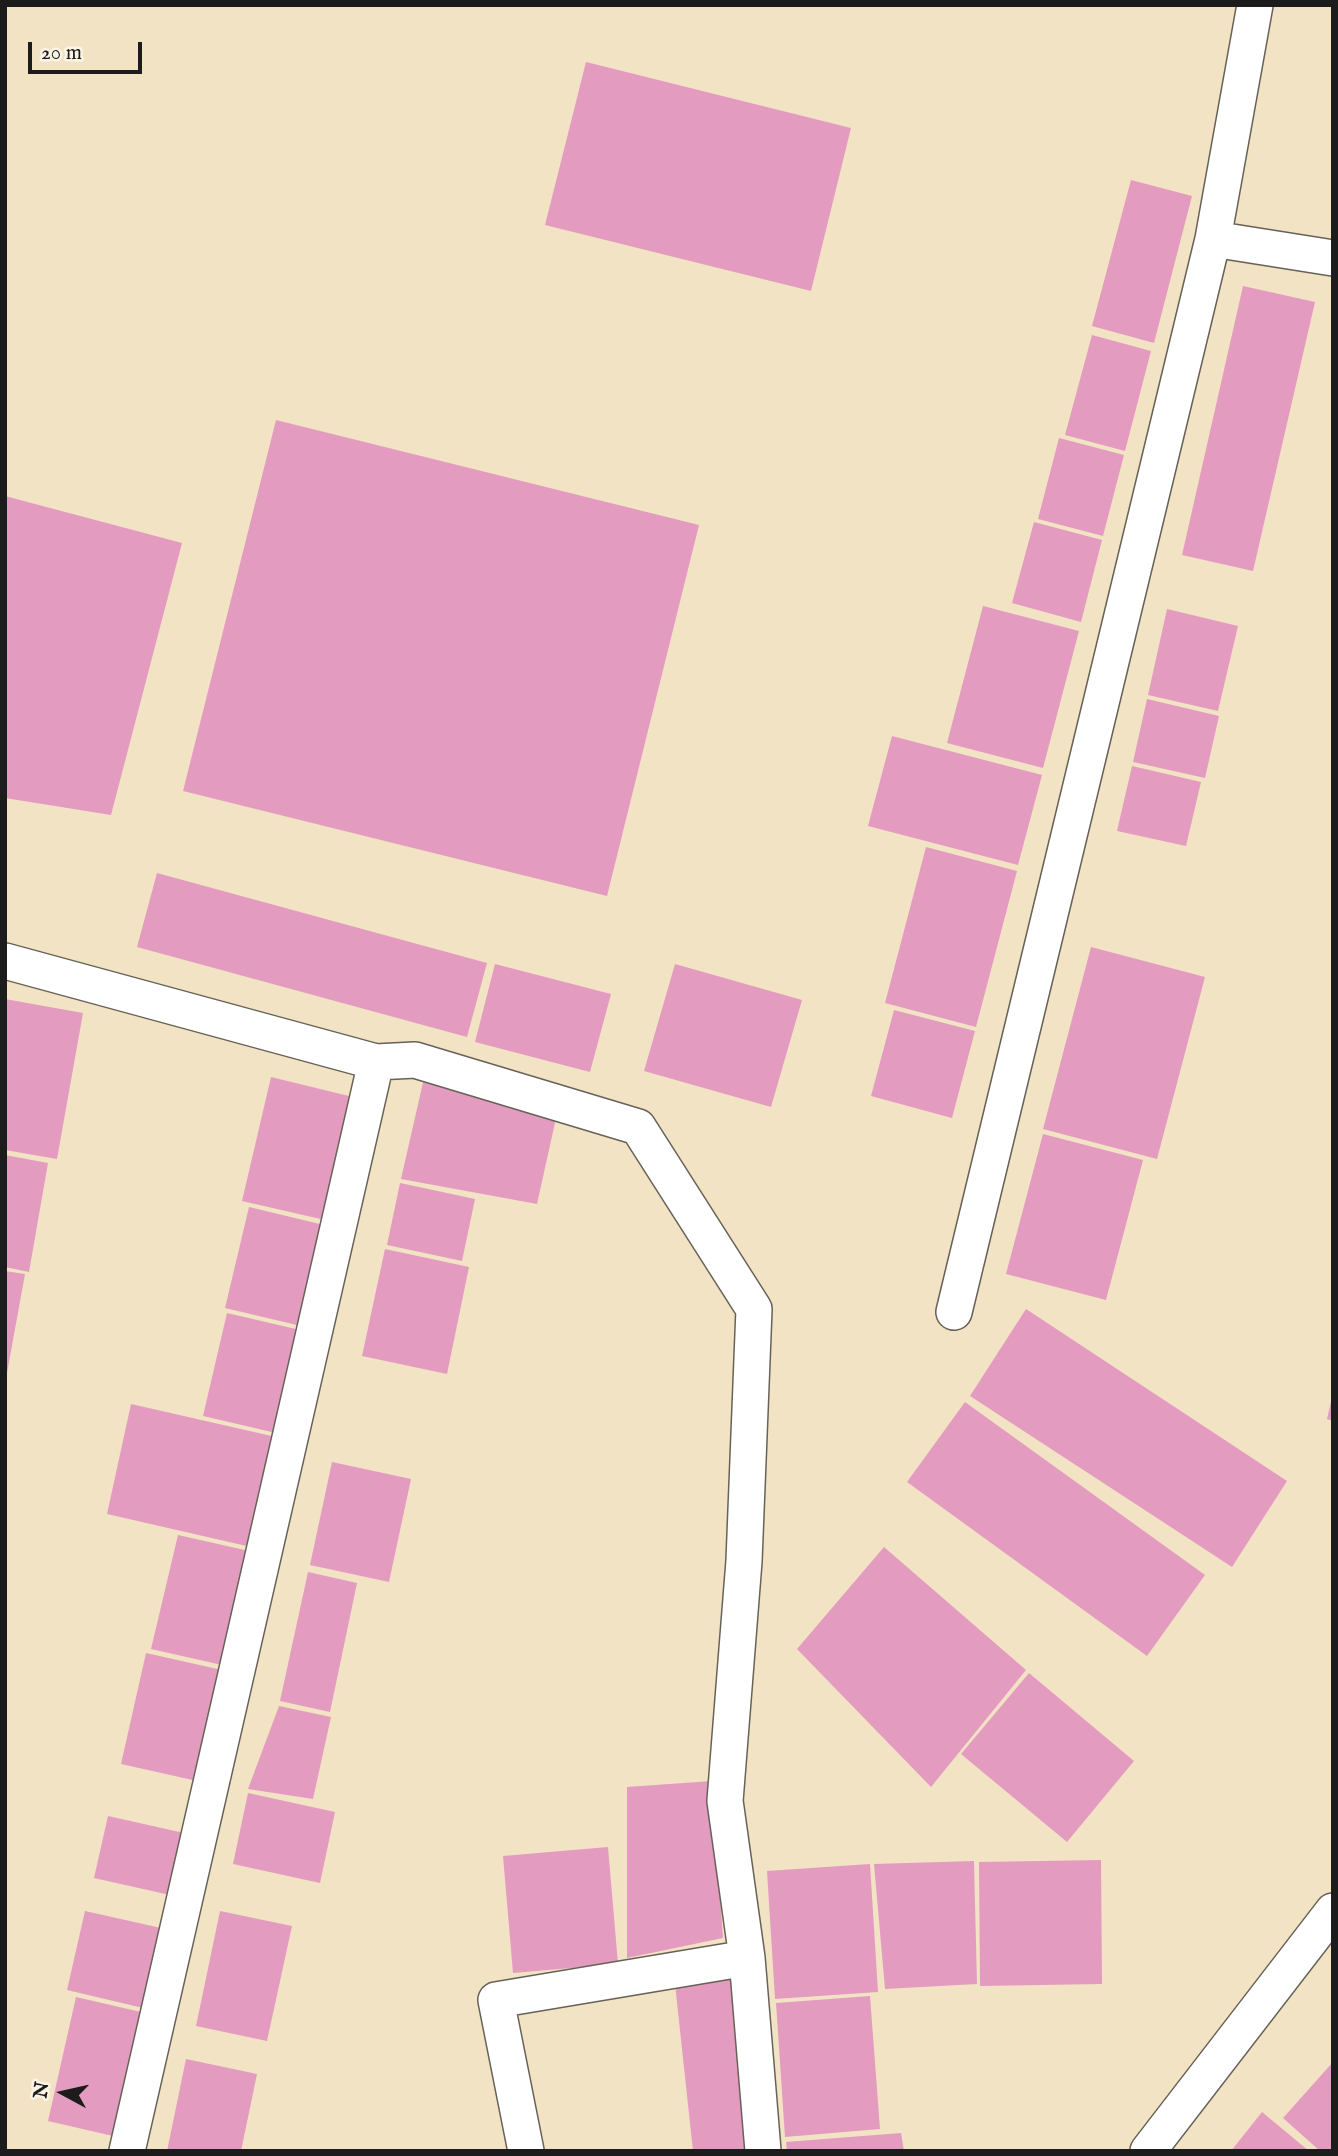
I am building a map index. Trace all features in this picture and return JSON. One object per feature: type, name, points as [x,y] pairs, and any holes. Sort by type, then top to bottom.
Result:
[{"type":"street","points":[[954,1312],[1213,240],[1255,5]]},
{"type":"street","points":[[1213,240],[1333,258]]},
{"type":"street","points":[[5,961],[376,1062],[415,1060],[638,1127],[754,1309],[744,1561],[725,1801],[747,1958],[763,2151]]},
{"type":"street","points":[[127,2151],[376,1062]]},
{"type":"street","points":[[1148,2151],[1333,1911]]},
{"type":"street","points":[[526,2151],[496,2000],[747,1958]]},
{"type":"building","points":[[586,62],[851,128],[811,291],[545,225]]},
{"type":"building","points":[[1131,180],[1192,196],[1154,343],[1092,326]]},
{"type":"building","points":[[1243,286],[1315,302],[1253,571],[1182,555]]},
{"type":"building","points":[[1092,335],[1151,351],[1125,451],[1065,435]]},
{"type":"building","points":[[276,420],[699,525],[607,896],[183,791]]},
{"type":"building","points":[[1059,438],[1124,455],[1103,536],[1038,519]]},
{"type":"building","points":[[5,496],[182,543],[111,815],[5,798]]},
{"type":"building","points":[[1034,522],[1102,540],[1081,622],[1012,603]]},
{"type":"building","points":[[983,606],[1079,631],[1043,768],[947,743]]},
{"type":"building","points":[[1167,609],[1238,626],[1218,711],[1148,695]]},
{"type":"building","points":[[1147,699],[1219,716],[1205,778],[1133,762]]},
{"type":"building","points":[[892,736],[1042,775],[1018,865],[868,826]]},
{"type":"building","points":[[1132,766],[1201,782],[1186,846],[1117,831]]},
{"type":"building","points":[[926,847],[1017,871],[976,1027],[885,1003]]},
{"type":"building","points":[[157,873],[487,963],[467,1037],[137,947]]},
{"type":"building","points":[[1091,947],[1205,977],[1157,1159],[1043,1129]]},
{"type":"building","points":[[495,964],[611,994],[590,1072],[475,1042]]},
{"type":"building","points":[[675,964],[802,1000],[771,1107],[644,1071]]},
{"type":"building","points":[[5,999],[83,1013],[57,1159],[5,1150]]},
{"type":"building","points":[[894,1010],[975,1031],[952,1118],[871,1096]]},
{"type":"building","points":[[271,1077],[353,1097],[325,1220],[242,1201]]},
{"type":"building","points":[[424,1078],[558,1109],[537,1204],[401,1179]]},
{"type":"building","points":[[1043,1134],[1143,1160],[1106,1300],[1006,1274]]},
{"type":"building","points":[[5,1155],[48,1163],[29,1272],[5,1267]]},
{"type":"building","points":[[400,1183],[475,1199],[462,1261],[387,1245]]},
{"type":"building","points":[[249,1207],[324,1225],[301,1326],[225,1308]]},
{"type":"building","points":[[385,1249],[469,1267],[447,1374],[362,1356]]},
{"type":"building","points":[[5,1271],[25,1274],[7,1373],[5,1373]]},
{"type":"building","points":[[1026,1309],[1287,1481],[1232,1567],[970,1396]]},
{"type":"building","points":[[227,1313],[300,1330],[276,1433],[203,1416]]},
{"type":"building","points":[[1333,1397],[1333,1421],[1327,1419]]},
{"type":"building","points":[[965,1402],[1205,1575],[1147,1656],[907,1482]]},
{"type":"building","points":[[131,1404],[276,1437],[251,1547],[107,1514]]},
{"type":"building","points":[[332,1462],[411,1479],[389,1582],[310,1565]]},
{"type":"building","points":[[178,1535],[249,1551],[222,1665],[151,1649]]},
{"type":"building","points":[[884,1547],[1026,1670],[931,1787],[797,1649]]},
{"type":"building","points":[[308,1572],[357,1583],[330,1712],[280,1701]]},
{"type":"building","points":[[146,1653],[222,1670],[197,1781],[121,1764]]},
{"type":"building","points":[[1029,1673],[1134,1761],[1067,1842],[961,1754]]},
{"type":"building","points":[[279,1706],[331,1717],[313,1799],[248,1789]]},
{"type":"building","points":[[712,1781],[723,1938],[627,1958],[627,1787]]},
{"type":"building","points":[[248,1793],[335,1812],[320,1883],[233,1864]]},
{"type":"building","points":[[108,1816],[184,1833],[170,1895],[94,1878]]},
{"type":"building","points":[[608,1847],[618,1964],[513,1973],[503,1856]]},
{"type":"building","points":[[1101,1860],[1102,1984],[980,1986],[979,1862]]},
{"type":"building","points":[[974,1861],[977,1984],[885,1989],[874,1864]]},
{"type":"building","points":[[870,1864],[878,1992],[775,1999],[767,1871]]},
{"type":"building","points":[[85,1911],[161,1928],[143,2008],[67,1990]]},
{"type":"building","points":[[220,1911],[292,1926],[267,2041],[196,2026]]},
{"type":"building","points":[[732,1978],[750,2149],[693,2151],[675,1984]]},
{"type":"building","points":[[870,1996],[880,2129],[785,2137],[776,2003]]},
{"type":"building","points":[[76,1997],[141,2012],[113,2136],[48,2121]]},
{"type":"building","points":[[186,2059],[257,2074],[241,2151],[167,2151]]},
{"type":"building","points":[[1333,2062],[1333,2151],[1320,2151],[1283,2118]]},
{"type":"building","points":[[1262,2112],[1309,2151],[1231,2151]]},
{"type":"building","points":[[901,2133],[904,2151],[787,2151],[786,2142]]}]
